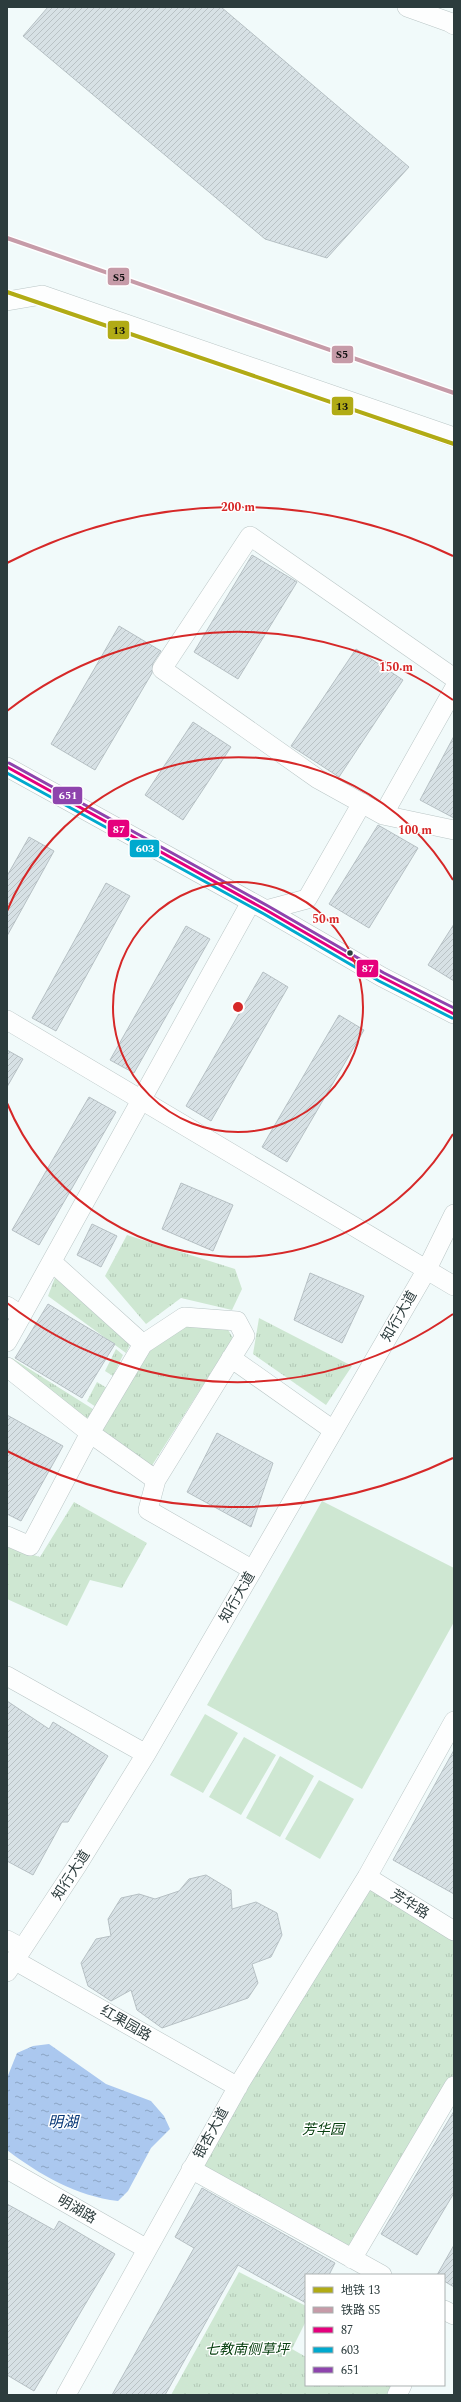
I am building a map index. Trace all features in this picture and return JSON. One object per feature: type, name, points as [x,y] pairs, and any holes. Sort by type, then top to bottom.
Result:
[{"type":"street","points":[[407,7],[454,25]]},
{"type":"street","points":[[7,301],[42,295],[454,438]]},
{"type":"street","points":[[454,678],[250,536],[162,669],[318,779],[383,815],[454,830]]},
{"type":"street","points":[[383,815],[454,689]]},
{"type":"street","points":[[7,767],[259,906],[382,977],[454,1014]]},
{"type":"street","points":[[259,906],[307,899],[362,803]]},
{"type":"street","points":[[7,1342],[14,1311],[52,1262],[140,1101],[259,906]]},
{"type":"street","points":[[7,1020],[140,1101],[426,1271],[454,1286]]},
{"type":"street","name":"知行大道","points":[[13,1955],[78,1864],[146,1754],[426,1271],[454,1214]]},
{"type":"street","points":[[52,1262],[143,1344]]},
{"type":"street","points":[[7,1536],[30,1546],[90,1433],[143,1344],[184,1317],[237,1321],[245,1336],[156,1480],[148,1510],[252,1570]]},
{"type":"street","points":[[231,1358],[334,1430]]},
{"type":"street","points":[[7,1367],[90,1433],[156,1480]]},
{"type":"street","points":[[7,1676],[146,1754]]},
{"type":"street","name":"银杏大道","points":[[66,2395],[238,2087],[367,1877],[454,1721]]},
{"type":"street","name":"芳华路","points":[[367,1877],[454,1931]]},
{"type":"street","name":"红果园路","points":[[13,1955],[238,2087]]},
{"type":"street","points":[[352,2259],[454,2087]]},
{"type":"street","name":"明湖路","points":[[7,2169],[147,2249]]},
{"type":"street","points":[[192,2169],[380,2274]]},
{"type":"street","points":[[397,2395],[402,2386]]},
{"type":"green space","points":[[127,1235],[235,1269],[242,1289],[232,1310],[181,1298],[146,1324],[105,1276]]},
{"type":"green space","points":[[56,1275],[132,1340],[126,1353],[48,1296]]},
{"type":"green space","points":[[259,1318],[352,1366],[326,1405],[253,1354]]},
{"type":"green space","points":[[182,1326],[227,1328],[233,1338],[151,1467],[99,1432],[147,1350]]},
{"type":"green space","points":[[116,1349],[123,1355],[113,1376],[105,1371]]},
{"type":"green space","points":[[12,1358],[96,1411],[89,1422],[10,1364]]},
{"type":"green space","points":[[97,1382],[107,1388],[96,1407],[87,1401]]},
{"type":"green space","points":[[322,1501],[454,1568],[454,1622],[362,1789],[207,1705]]},
{"type":"green space","points":[[74,1502],[147,1543],[122,1588],[90,1580],[67,1626],[7,1599],[7,1547],[40,1557]]},
{"type":"green space","points":[[205,1714],[238,1733],[203,1793],[170,1775]]},
{"type":"green space","points":[[244,1737],[276,1755],[241,1815],[209,1797]]},
{"type":"green space","points":[[280,1756],[314,1776],[280,1837],[246,1818]]},
{"type":"green space","points":[[319,1780],[354,1799],[320,1859],[285,1839]]},
{"type":"green space","name":"芳华园","points":[[372,1881],[454,1936],[454,2085],[355,2254],[194,2164]]},
{"type":"green space","name":"七教南侧草坪","points":[[239,2272],[305,2305],[305,2323],[292,2349],[305,2356],[305,2386],[396,2386],[391,2395],[171,2395]]},
{"type":"water","name":"明湖","points":[[49,2044],[106,2084],[151,2101],[164,2116],[170,2129],[151,2148],[128,2191],[118,2201],[88,2194],[59,2183],[32,2168],[7,2150],[7,2078],[17,2053],[33,2046]]},
{"type":"building","points":[[48,7],[221,7],[409,167],[327,258],[265,239],[23,36]]},
{"type":"building","points":[[252,555],[297,582],[238,679],[194,652]]},
{"type":"building","points":[[119,626],[161,651],[153,663],[152,673],[95,770],[51,744]]},
{"type":"building","points":[[356,649],[403,680],[339,777],[291,746]]},
{"type":"building","points":[[193,722],[231,747],[183,820],[145,795]]},
{"type":"building","points":[[454,736],[454,818],[420,800]]},
{"type":"building","points":[[378,825],[418,848],[369,928],[329,904]]},
{"type":"building","points":[[29,837],[54,851],[7,936],[7,876]]},
{"type":"building","points":[[106,883],[130,896],[56,1031],[32,1018]]},
{"type":"building","points":[[454,924],[454,981],[428,965]]},
{"type":"building","points":[[186,926],[210,939],[134,1073],[110,1060]]},
{"type":"building","points":[[263,972],[288,987],[211,1121],[186,1106]]},
{"type":"building","points":[[339,1015],[364,1030],[287,1162],[262,1147]]},
{"type":"building","points":[[7,1050],[23,1059],[7,1087]]},
{"type":"building","points":[[89,1097],[116,1112],[39,1245],[12,1230]]},
{"type":"building","points":[[181,1183],[233,1205],[213,1251],[162,1229]]},
{"type":"building","points":[[92,1224],[117,1236],[101,1267],[77,1255]]},
{"type":"building","points":[[310,1273],[364,1296],[342,1343],[294,1320]]},
{"type":"building","points":[[48,1304],[115,1344],[82,1398],[15,1358]]},
{"type":"building","points":[[7,1415],[63,1446],[21,1521],[7,1514]]},
{"type":"building","points":[[217,1433],[273,1463],[251,1527],[187,1492]]},
{"type":"building","points":[[7,1701],[49,1729],[53,1722],[108,1756],[68,1822],[62,1822],[33,1875],[7,1861]]},
{"type":"building","points":[[454,1750],[454,1894],[393,1860]]},
{"type":"building","points":[[206,1875],[231,1890],[232,1909],[256,1902],[277,1913],[282,1935],[271,1957],[252,1964],[258,1983],[248,1998],[162,2028],[137,2010],[131,1990],[111,2001],[88,1986],[81,1963],[96,1939],[111,1936],[108,1919],[121,1898],[139,1894],[155,1899],[179,1891],[189,1879]]},
{"type":"building","points":[[454,2111],[454,2193],[417,2255],[381,2234]]},
{"type":"building","points":[[202,2188],[335,2263],[330,2274],[305,2274],[305,2302],[238,2265],[165,2395],[112,2395],[194,2248],[175,2237]]},
{"type":"building","points":[[7,2204],[54,2230],[59,2221],[115,2254],[34,2391],[7,2375]]},
{"type":"building","points":[[454,2245],[454,2287],[445,2282],[445,2274],[438,2274]]},
{"type":"metro line","name":"13","points":[[7,292],[454,444]]},
{"type":"rail line","name":"S5","points":[[7,238],[454,393]]},
{"type":"transit line","name":"651","points":[[9,763],[268,906],[384,973],[454,1008]]},
{"type":"transit line","name":"87","points":[[7,767],[266,910],[382,977],[454,1014]]},
{"type":"transit line","name":"603","points":[[7,773],[264,914],[379,981],[452,1018]]}]
